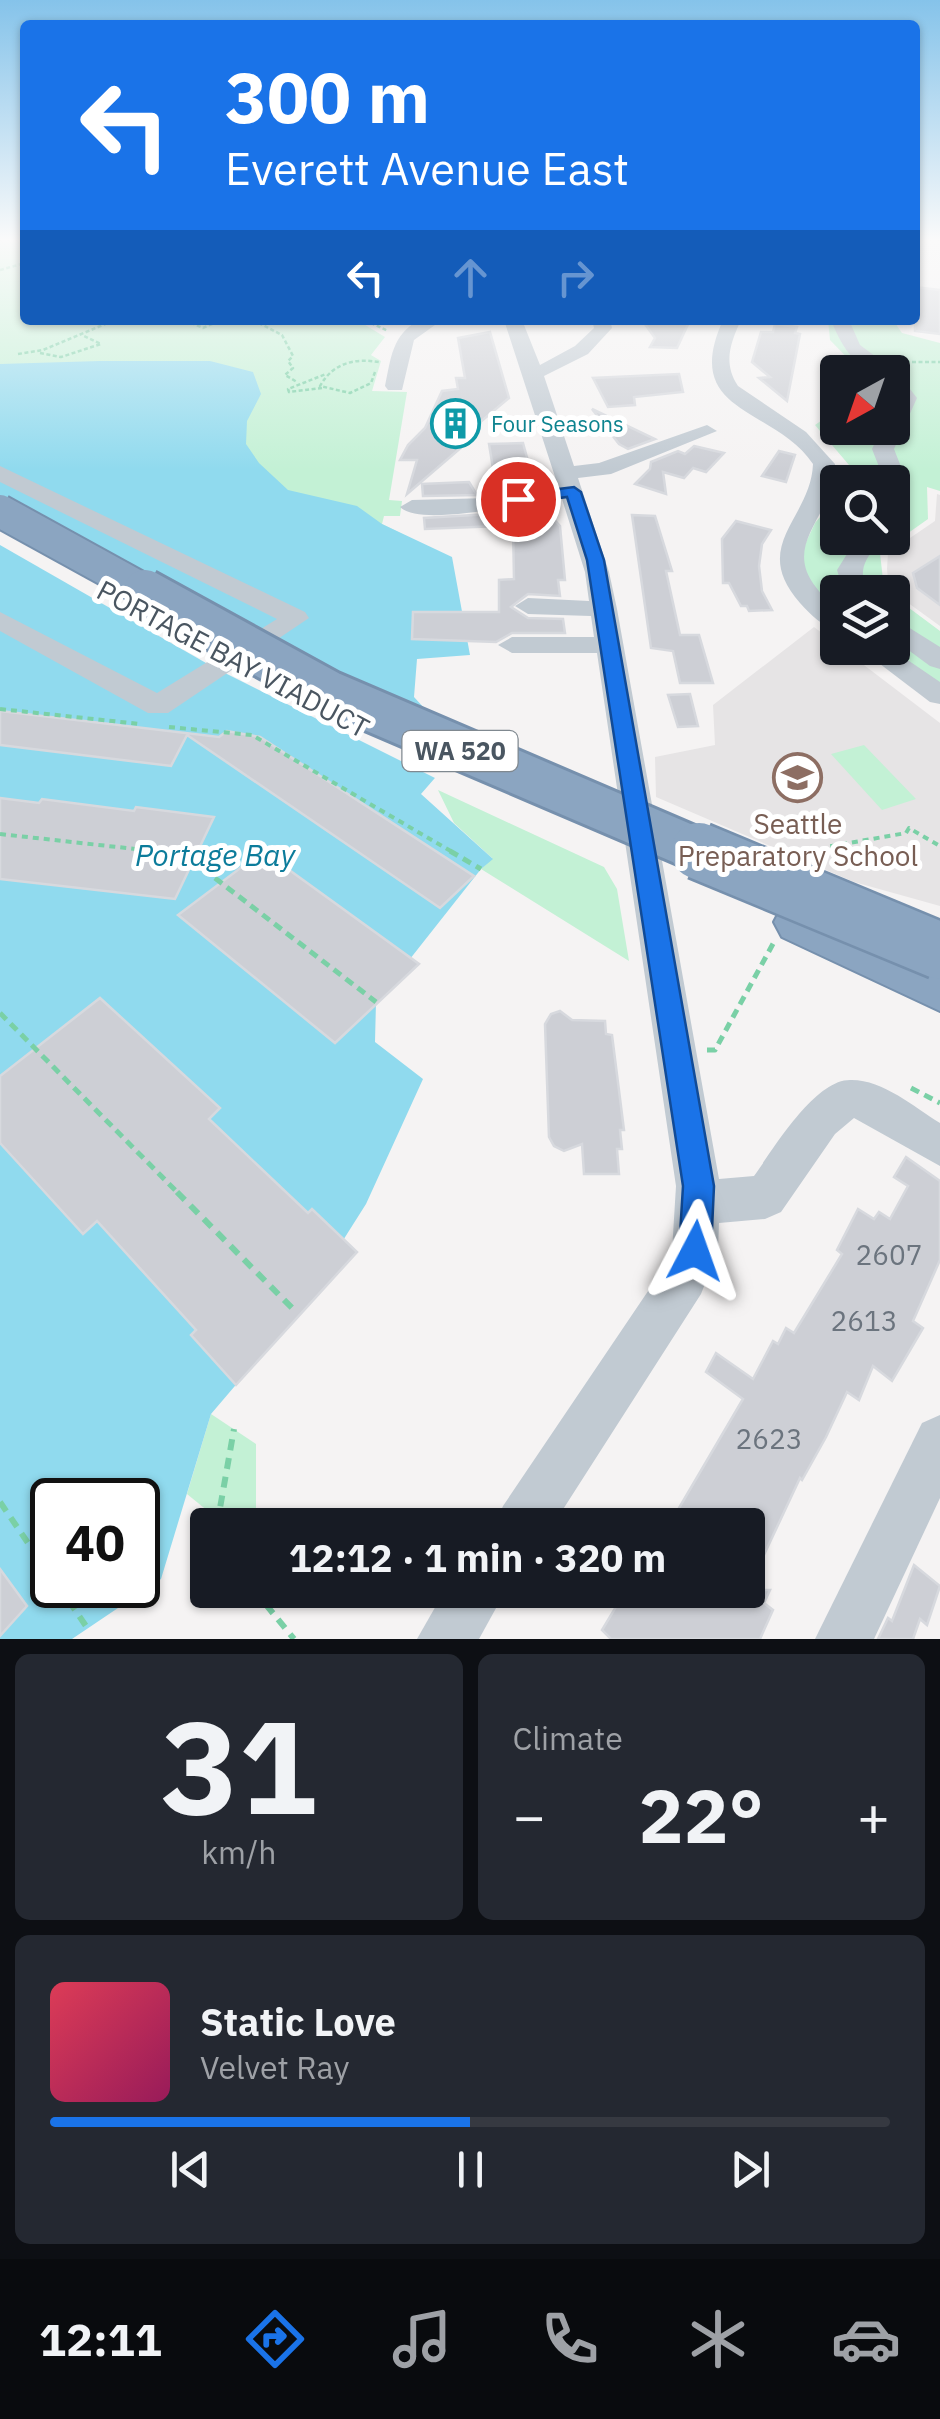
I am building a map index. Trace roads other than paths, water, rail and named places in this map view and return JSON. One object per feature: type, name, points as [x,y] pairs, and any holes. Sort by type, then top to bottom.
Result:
[{"type":"highway","name":"WA 520","points":[[0,510],[329,692],[528,780],[940,951]]},
{"type":"highway","name":"PORTAGE BAY VIADUCT","points":[[0,531],[310,704],[418,756],[800,922],[940,988]]},
{"type":"street","points":[[396,386],[401,342],[424,325]]},
{"type":"street","points":[[514,325],[592,545],[678,1052],[699,1209],[695,1251],[685,1278],[533,1508]]},
{"type":"street","points":[[534,374],[566,361],[600,335],[602,325]]},
{"type":"street","points":[[730,325],[718,360],[726,381],[751,406],[806,440],[824,464],[823,480],[793,537],[790,552],[803,590],[820,606]]},
{"type":"street","points":[[842,325],[852,348],[861,355]]},
{"type":"street","points":[[412,507],[490,505],[546,493],[708,431]]},
{"type":"street","points":[[0,474],[296,618],[158,706],[0,620]]},
{"type":"street","points":[[528,606],[607,627]]},
{"type":"street","points":[[512,645],[607,627]]},
{"type":"street","points":[[910,638],[940,660]]},
{"type":"street","points":[[897,665],[940,695]]},
{"type":"street","points":[[699,1209],[722,1200],[766,1197],[820,1120],[848,1098],[860,1098],[940,1146]]},
{"type":"street","points":[[844,1639],[940,1442]]},
{"type":"street","points":[[446,1639],[466,1608]]},
{"type":"water","name":"Portage Bay","points":[[210,361],[253,372],[261,394],[247,421],[246,444],[259,463],[288,490],[357,506],[382,524],[452,557],[470,655],[417,659],[414,697],[461,748],[421,794],[493,859],[376,1002],[375,1042],[423,1079],[366,1204],[297,1313],[211,1414],[161,1579],[160,1478],[30,1478],[30,1608],[118,1608],[72,1639],[0,1639],[0,364]]},
{"type":"place","name":"Four Seasons","points":[[456,424]]},
{"type":"place","name":"Seattle Preparatory School","points":[[798,777]]}]
